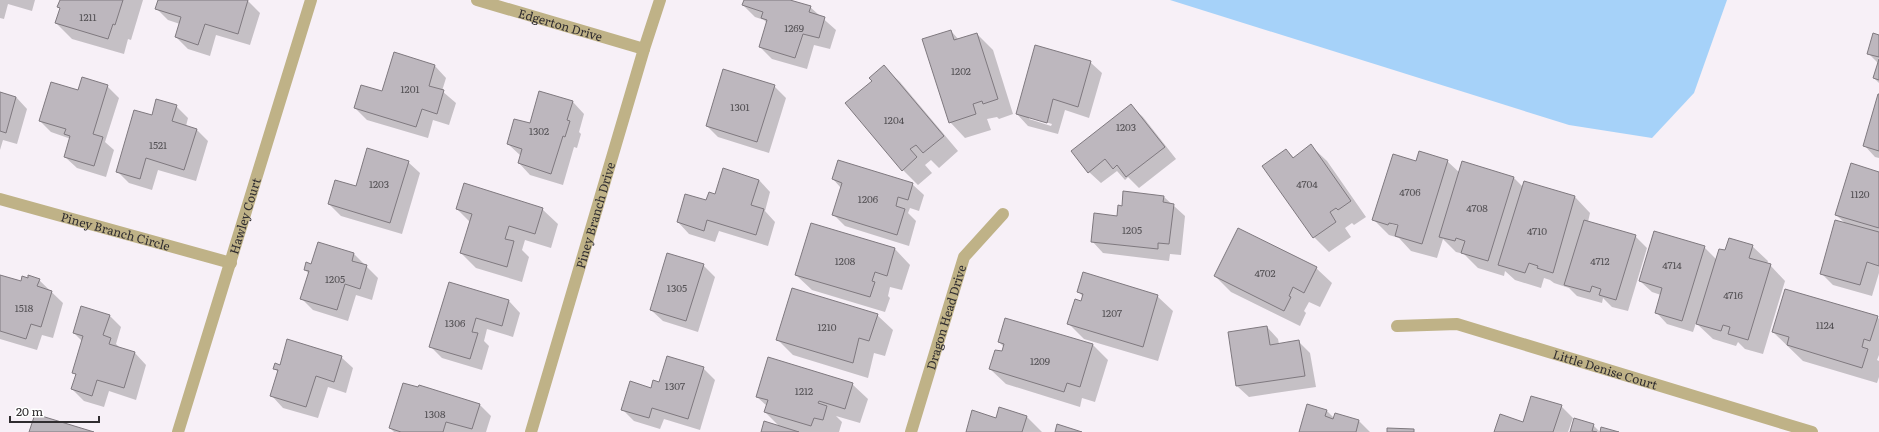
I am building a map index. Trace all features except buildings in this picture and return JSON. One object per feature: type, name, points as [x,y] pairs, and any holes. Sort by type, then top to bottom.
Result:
[{"type":"street","name":"Hawley Court","points":[[178,432],[311,0]]},
{"type":"street","name":"Edgerton Drive","points":[[477,0],[644,49]]},
{"type":"street","name":"Piney Branch Drive","points":[[531,432],[644,49],[660,0]]},
{"type":"street","name":"Piney Branch Circle","points":[[0,199],[230,264]]},
{"type":"street","name":"Dragon Head Drive","points":[[911,432],[964,257],[1003,214]]},
{"type":"street","name":"Little Denise Court","points":[[1397,326],[1457,324],[1812,432]]},
{"type":"water","points":[[1170,0],[1727,0],[1694,93],[1652,138],[1569,125]]}]
